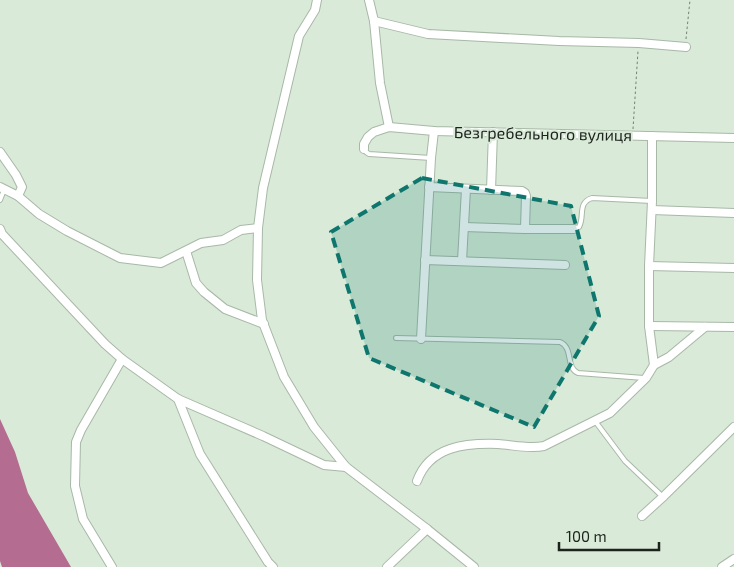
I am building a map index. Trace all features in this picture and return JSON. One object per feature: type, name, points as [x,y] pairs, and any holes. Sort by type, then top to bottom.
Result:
[{"type":"street","points":[[317,0],[315,10],[299,36],[263,188],[258,228],[257,280],[262,320],[284,377],[314,427],[346,467],[474,567]]},
{"type":"street","points":[[364,149],[364,144],[368,137],[374,132],[389,127],[380,84],[374,21],[369,0]]},
{"type":"street","points":[[374,21],[428,34],[639,43],[686,47]]},
{"type":"street","name":"Безгребельного вулиця","points":[[389,127],[434,131],[734,138]]},
{"type":"street","points":[[421,339],[434,131]]},
{"type":"street","points":[[491,190],[492,132]]},
{"type":"street","points":[[652,136],[649,326],[654,365]]},
{"type":"street","points":[[0,152],[16,174],[22,187],[18,196]]},
{"type":"street","points":[[429,187],[525,193],[525,229]]},
{"type":"street","points":[[2,188],[18,196],[39,214],[67,231],[120,258],[160,263],[201,243],[223,240],[241,230],[258,228]]},
{"type":"street","points":[[462,261],[466,190]]},
{"type":"street","points":[[652,210],[734,213]]},
{"type":"street","points":[[464,227],[574,229]]},
{"type":"street","points":[[1,233],[105,344],[178,399],[324,465],[346,467]]},
{"type":"street","points":[[186,251],[196,283],[204,292],[225,309],[264,324]]},
{"type":"street","points":[[425,260],[565,265]]},
{"type":"street","points":[[649,266],[734,268]]},
{"type":"street","points":[[649,326],[734,327]]},
{"type":"street","points":[[417,481],[428,461],[441,452],[464,445],[497,444],[537,448],[610,413],[646,378],[654,365],[668,357],[705,327]]},
{"type":"street","points":[[112,567],[83,519],[75,486],[75,454],[76,442],[81,430],[122,358]]},
{"type":"street","points":[[178,399],[200,454],[273,567]]},
{"type":"street","points":[[642,516],[734,428]]},
{"type":"street","points":[[387,567],[427,529]]},
{"type":"street","points":[[722,567],[734,560]]},
{"type":"lane","points":[[364,149],[369,154],[431,158]]},
{"type":"lane","points":[[0,200],[2,188]]},
{"type":"lane","points":[[574,229],[579,227],[581,223],[583,204],[586,200],[592,198],[652,201]]},
{"type":"lane","points":[[396,338],[560,342],[568,348],[572,368],[578,373],[646,378]]},
{"type":"lane","points":[[595,421],[625,461],[663,497]]},
{"type":"path","points":[[686,47],[690,0]]},
{"type":"path","points":[[632,135],[639,43]]},
{"type":"highlighted area","points":[[422,178],[571,206],[599,316],[534,427],[369,358],[331,232]]},
{"type":"shaded area","points":[[0,419],[15,452],[28,493],[71,567],[2,567],[0,561]]}]
